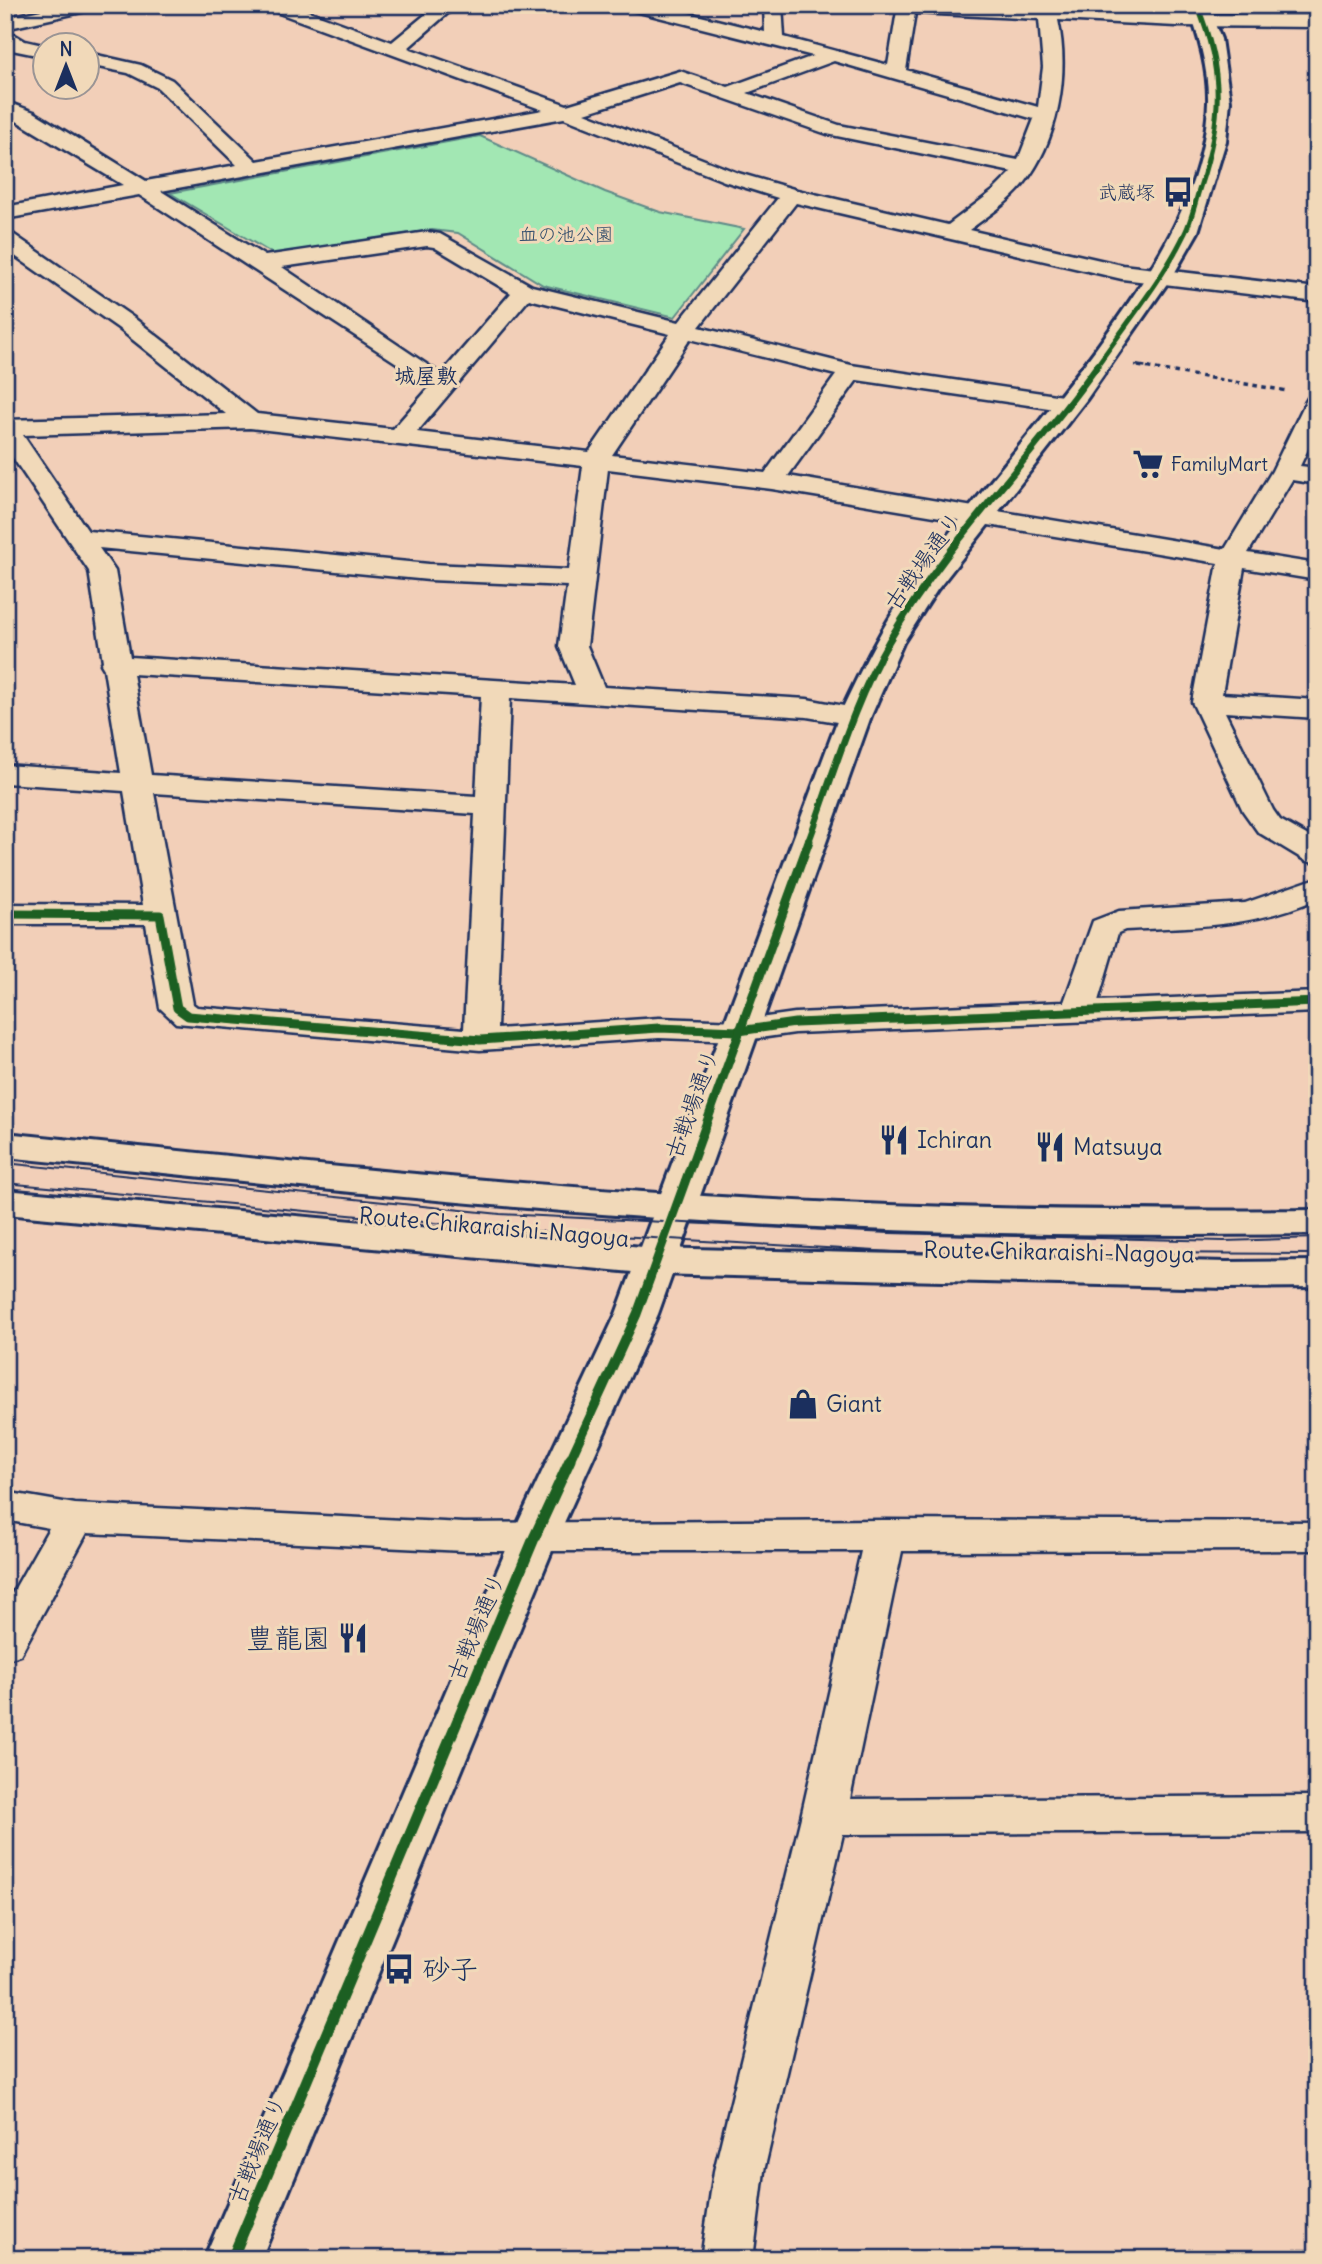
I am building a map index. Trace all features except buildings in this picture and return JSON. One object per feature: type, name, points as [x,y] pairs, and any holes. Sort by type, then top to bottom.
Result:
[{"type":"street","points":[[5,23],[89,5]]},
{"type":"street","points":[[274,5],[396,48],[731,177],[790,195],[949,234],[1159,278],[1317,295]]},
{"type":"street","points":[[396,48],[448,5]]},
{"type":"street","points":[[633,5],[833,55],[1046,116]]},
{"type":"street","points":[[773,5],[775,40]]},
{"type":"street","points":[[896,72],[907,6],[1201,13],[1317,22]]},
{"type":"street","points":[[949,234],[996,200],[1025,168],[1046,116],[1052,75],[1046,10]]},
{"type":"street","name":"古戦場通り","points":[[232,2259],[535,1536],[637,1314],[654,1261],[855,716],[888,643],[925,586],[1102,359],[1159,278],[1186,232],[1215,141],[1219,102],[1211,39],[1201,13]]},
{"type":"street","points":[[5,35],[19,46],[32,48]]},
{"type":"street","points":[[730,93],[833,55]]},
{"type":"street","points":[[102,62],[134,69],[164,84],[252,168]]},
{"type":"street","points":[[5,213],[566,112],[680,77],[834,130],[1025,168]]},
{"type":"street","points":[[5,107],[27,116],[261,263],[414,364],[441,386]]},
{"type":"street","points":[[5,121],[27,116]]},
{"type":"street","points":[[593,695],[573,646],[597,459],[684,331],[790,195]]},
{"type":"street","points":[[5,239],[126,323],[250,421]]},
{"type":"street","points":[[261,263],[427,239],[440,241],[524,291],[851,372],[1069,404]]},
{"type":"street","points":[[398,439],[524,291]]},
{"type":"street","points":[[772,481],[851,372]]},
{"type":"street","points":[[1317,403],[1285,471],[1233,558],[1206,702],[1258,811],[1269,826],[1317,854]]},
{"type":"street","points":[[6,427],[250,421],[597,459],[772,481],[1317,572]]},
{"type":"street","points":[[6,427],[102,571],[177,1008],[188,1016],[480,1040],[659,1028],[739,1031],[794,1023],[1317,1002]]},
{"type":"street","points":[[1285,471],[1317,476]]},
{"type":"street","points":[[82,538],[429,572],[581,579]]},
{"type":"street","points":[[116,664],[807,708],[855,716]]},
{"type":"street","points":[[480,1040],[496,687]]},
{"type":"street","points":[[1206,702],[1317,709]]},
{"type":"street","points":[[5,774],[491,806]]},
{"type":"street","points":[[1078,1011],[1104,928],[1119,921],[1245,913],[1269,908],[1317,887]]},
{"type":"street","points":[[5,914],[160,915]]},
{"type":"street","name":"Route Chikaraishi-Nagoya","points":[[5,1145],[550,1198],[675,1206],[1007,1221],[1202,1224],[1317,1222]]},
{"type":"street","name":"Route Chikaraishi-Nagoya","points":[[5,1202],[654,1261],[1226,1275],[1317,1274]]},
{"type":"street","points":[[5,1506],[75,1518],[464,1537],[885,1534],[1317,1536]]},
{"type":"street","points":[[5,1644],[75,1518]]},
{"type":"street","points":[[727,2259],[739,2171],[824,1817],[885,1534]]},
{"type":"street","points":[[824,1817],[1317,1814]]},
{"type":"path","points":[[1102,359],[1290,391]]},
{"type":"green space","name":"血の池公園","points":[[480,136],[605,192],[660,212],[744,229],[675,317],[543,285],[458,233],[432,230],[273,254],[170,193]]},
{"type":"tram line","points":[[5,1163],[500,1214],[889,1233],[1224,1241],[1317,1238]]},
{"type":"tram line","points":[[5,1183],[500,1229],[893,1252],[1317,1254]]},
{"type":"cycle path","points":[[232,2259],[535,1536],[637,1314],[654,1261],[855,716],[888,643],[925,586],[1077,394],[1163,272],[1186,232],[1215,141],[1219,101],[1211,39],[1197,5]]},
{"type":"cycle path","points":[[5,914],[160,915],[177,1008],[188,1016],[480,1040],[659,1028],[739,1031],[795,1023],[1317,1002]]},
{"type":"place","name":"武蔵塚","points":[[1178,192]]},
{"type":"place","name":"FamilyMart","points":[[1148,464]]},
{"type":"place","name":"Ichiran","points":[[894,1140]]},
{"type":"place","name":"Matsuya","points":[[1050,1147]]},
{"type":"place","name":"Giant","points":[[803,1404]]},
{"type":"place","name":"豊龍園","points":[[353,1638]]},
{"type":"place","name":"砂子","points":[[399,1969]]},
{"type":"district","name":"城屋敷","points":[[426,376]]}]
